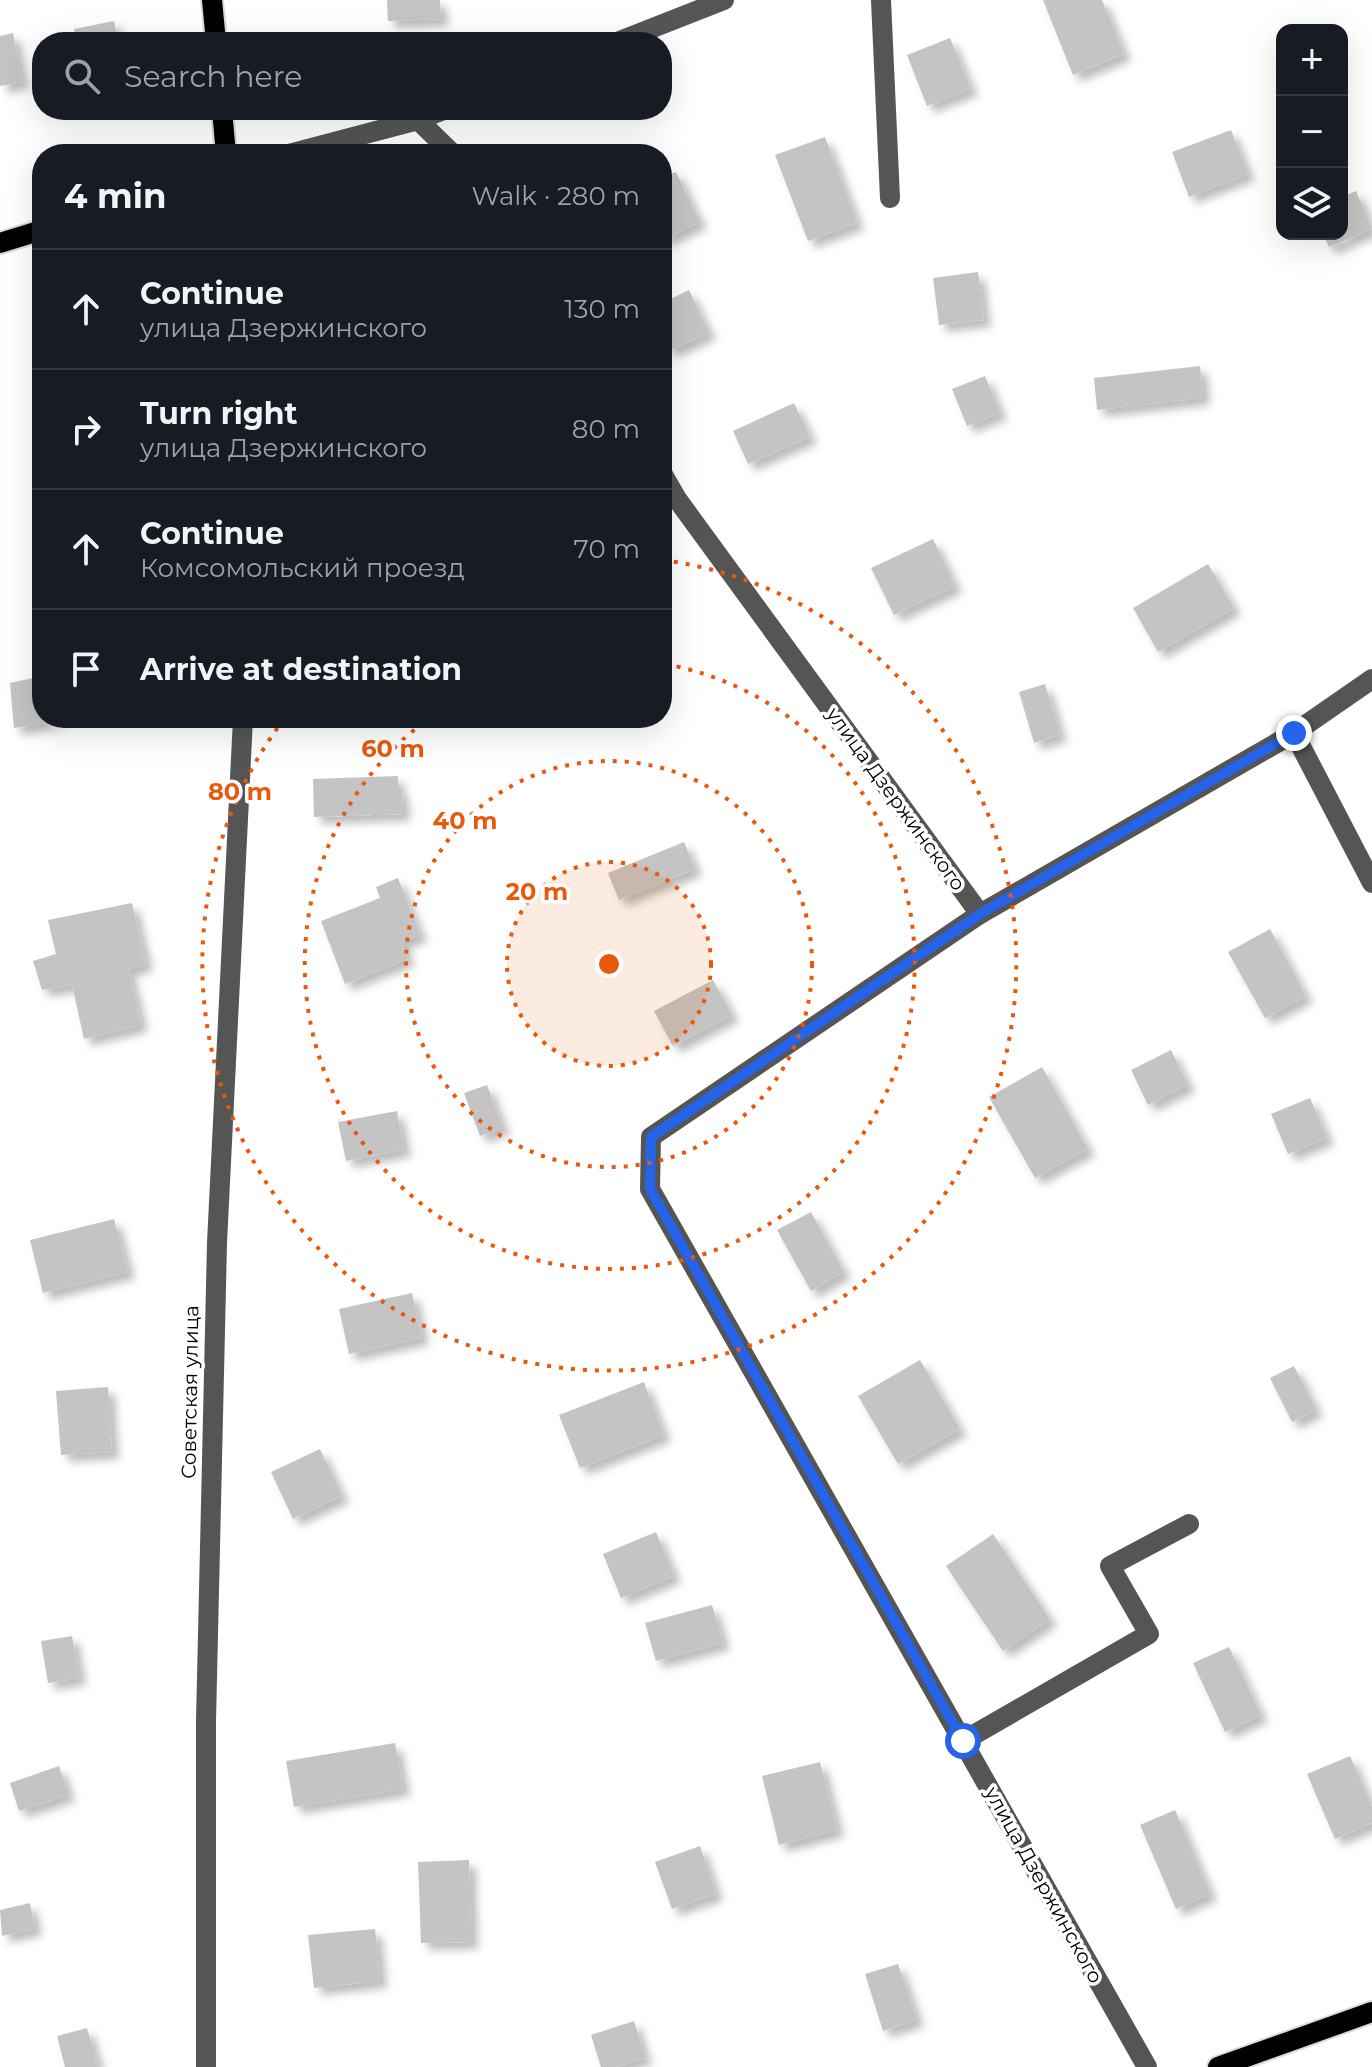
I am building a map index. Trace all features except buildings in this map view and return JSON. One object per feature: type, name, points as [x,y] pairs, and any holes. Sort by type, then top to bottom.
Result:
[{"type":"main road","points":[[212,0],[215,32]]},
{"type":"main road","points":[[223,120],[225,144]]},
{"type":"main road","points":[[0,243],[32,233]]},
{"type":"main road","points":[[1218,2067],[1372,2012]]},
{"type":"street","points":[[642,32],[724,0]]},
{"type":"street","points":[[881,0],[890,198]]},
{"type":"street","points":[[327,144],[418,120],[443,144]]},
{"type":"street","name":"улица Дзержинского","points":[[672,490],[980,914],[651,1137],[650,1189],[1147,2067]]},
{"type":"street","points":[[980,914],[1294,733],[1372,679]]},
{"type":"street","name":"Советская улица","points":[[206,2067],[206,1721],[217,1243],[243,728]]},
{"type":"street","points":[[1294,733],[1372,883]]},
{"type":"street","points":[[963,1741],[1149,1634],[1110,1566],[1189,1524]]},
{"type":"route","points":[[963,1741],[650,1189],[651,1137],[980,914],[1294,733]]}]
